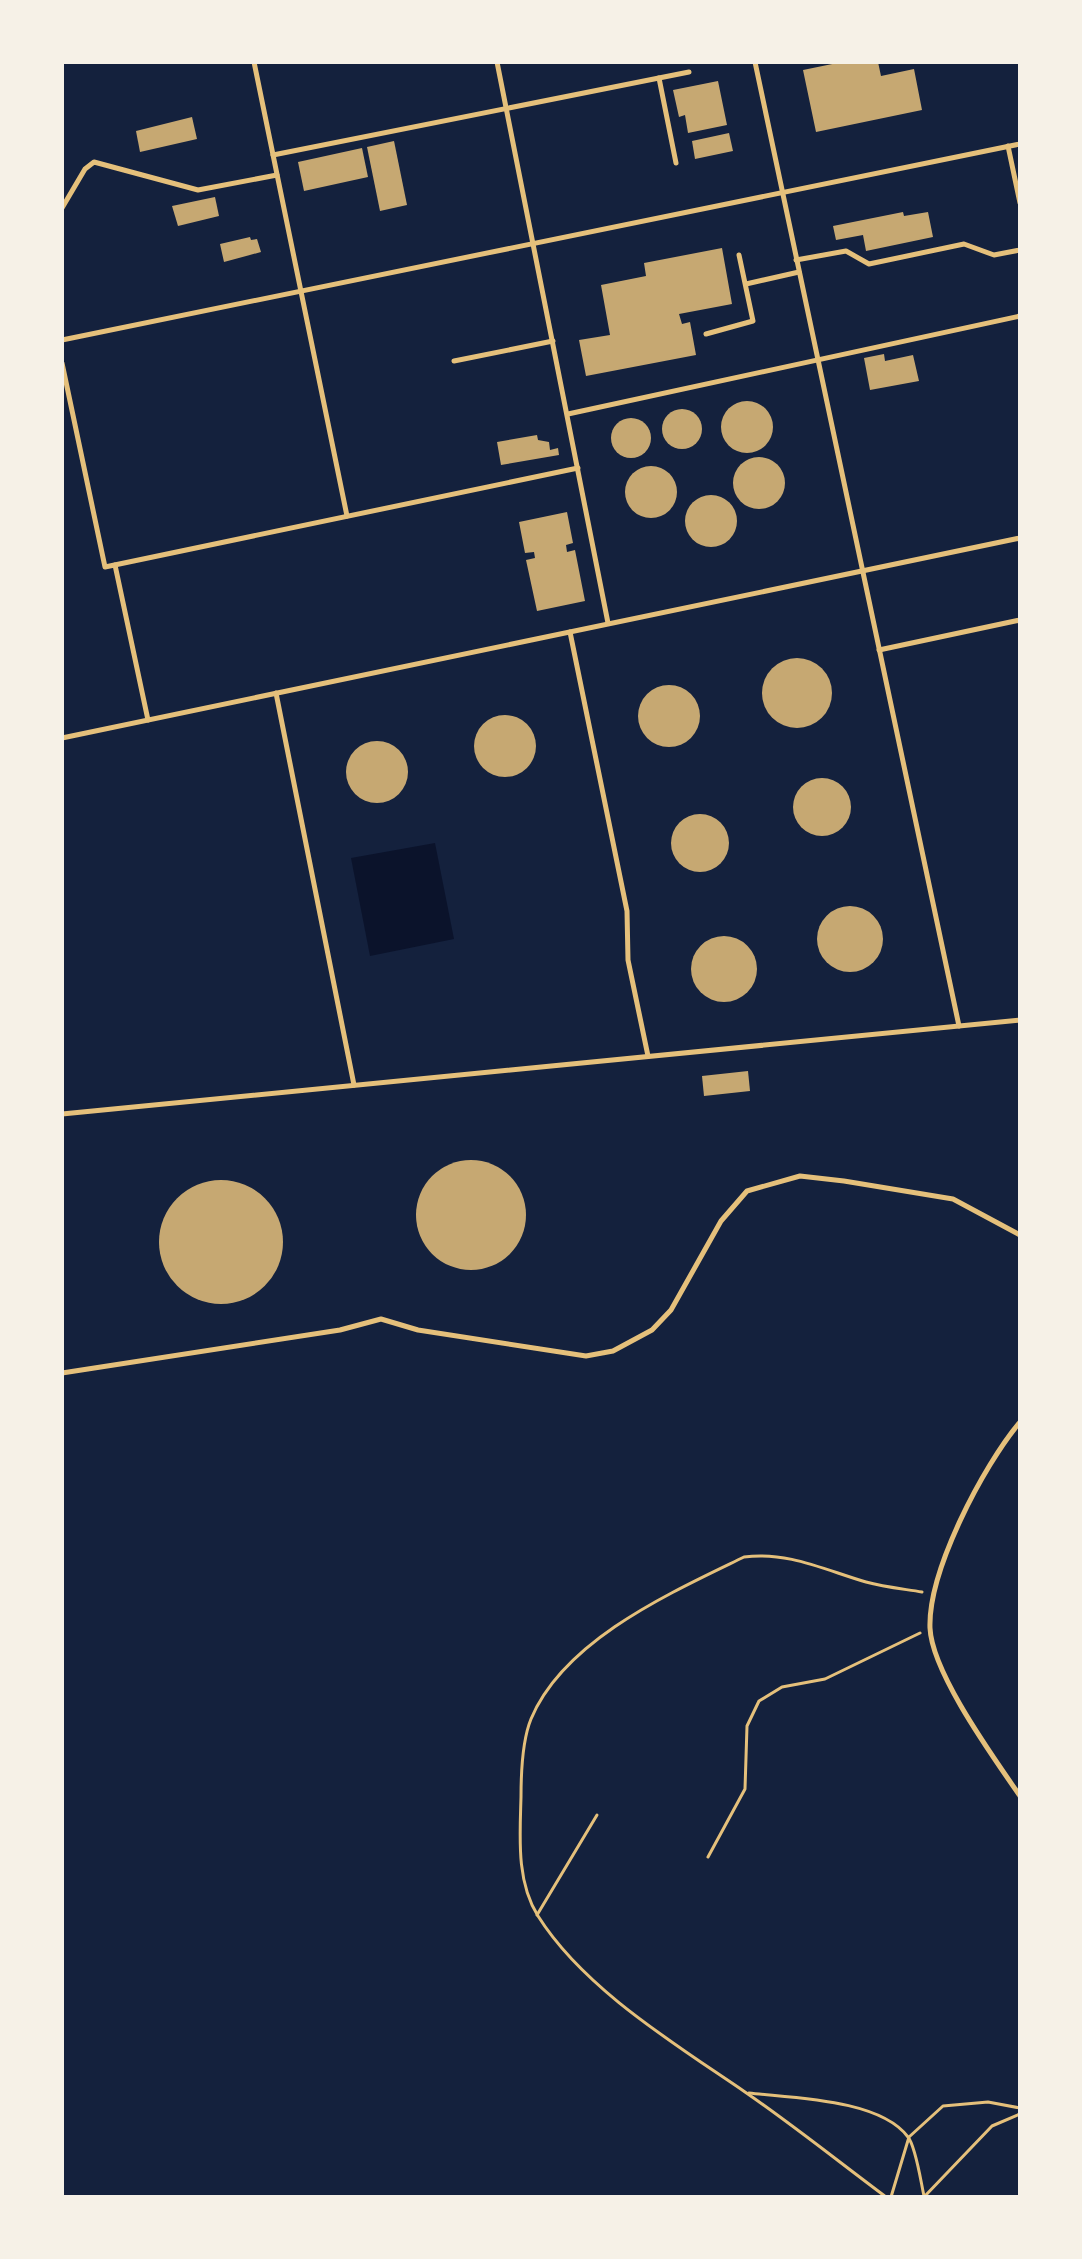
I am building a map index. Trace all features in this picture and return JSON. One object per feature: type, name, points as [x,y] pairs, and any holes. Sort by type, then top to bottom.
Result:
[{"type":"lane","points":[[254,62],[347,516]]},
{"type":"lane","points":[[497,62],[608,623]]},
{"type":"lane","points":[[755,62],[959,1026]]},
{"type":"lane","points":[[273,155],[689,72]]},
{"type":"lane","points":[[659,78],[676,163]]},
{"type":"lane","points":[[62,340],[1020,144]]},
{"type":"lane","points":[[1008,146],[1020,203]]},
{"type":"lane","points":[[62,208],[85,169],[94,162],[191,190],[277,175]]},
{"type":"lane","points":[[796,260],[846,251],[869,264],[964,244],[994,255],[1020,250]]},
{"type":"lane","points":[[706,334],[753,321],[739,255]]},
{"type":"lane","points":[[746,284],[799,272]]},
{"type":"lane","points":[[568,414],[1020,316]]},
{"type":"lane","points":[[454,361],[553,341]]},
{"type":"lane","points":[[62,363],[105,567],[578,468]]},
{"type":"lane","points":[[62,738],[1020,538]]},
{"type":"lane","points":[[115,565],[148,720]]},
{"type":"lane","points":[[879,650],[1020,620]]},
{"type":"lane","points":[[570,632],[627,911],[628,960],[648,1056]]},
{"type":"lane","points":[[276,693],[354,1085]]},
{"type":"lane","points":[[62,1114],[1020,1020]]},
{"type":"lane","points":[[62,1373],[340,1330],[381,1319],[418,1330],[586,1356],[613,1351],[652,1330],[671,1310],[721,1221],[747,1191],[800,1176],[953,1199],[1020,1235]]},
{"type":"lane","points":[[1020,1422],[978,1483],[934,1594],[930,1628],[934,1649],[952,1685],[985,1746],[1020,1796]]},
{"type":"path","points":[[934,1594],[869,1582],[767,1554],[744,1557],[590,1643],[551,1683],[530,1721],[521,1779],[520,1838],[524,1882],[537,1915],[580,1965],[631,2011],[888,2197],[909,2137],[943,2106],[988,2102],[1020,2108]]},
{"type":"path","points":[[708,1857],[745,1789],[747,1726],[759,1701],[782,1687],[825,1679],[930,1628]]},
{"type":"path","points":[[537,1915],[597,1815]]},
{"type":"path","points":[[745,2093],[837,2103],[877,2114],[909,2137],[924,2197]]},
{"type":"path","points":[[924,2197],[992,2126],[1020,2114]]},
{"type":"water","points":[[435,843],[454,939],[370,956],[351,858]]},
{"type":"building","points":[[842,62],[878,62],[881,76],[914,69],[922,110],[816,132],[803,70]]},
{"type":"building","points":[[718,81],[727,125],[688,133],[685,115],[679,117],[673,90]]},
{"type":"building","points":[[192,117],[197,139],[140,152],[136,131]]},
{"type":"building","points":[[729,133],[733,151],[695,159],[692,141]]},
{"type":"building","points":[[394,141],[407,205],[380,211],[367,147]]},
{"type":"building","points":[[362,148],[368,177],[304,191],[298,162]]},
{"type":"building","points":[[215,197],[219,216],[178,226],[172,206]]},
{"type":"building","points":[[903,212],[904,216],[928,212],[933,237],[866,251],[863,235],[836,240],[833,226]]},
{"type":"building","points":[[250,237],[251,240],[257,239],[261,252],[224,262],[220,244]]},
{"type":"building","points":[[722,248],[732,304],[679,314],[682,324],[690,322],[696,355],[586,376],[579,340],[610,335],[601,285],[646,276],[644,263]]},
{"type":"building","points":[[884,354],[885,361],[913,355],[919,381],[870,390],[864,358]]},
{"type":"building","points":[[747,401],[765,409],[773,427],[765,445],[747,453],[729,445],[721,427],[729,409]]},
{"type":"building","points":[[682,409],[696,415],[702,429],[696,443],[682,449],[668,443],[662,429],[668,415]]},
{"type":"building","points":[[631,418],[645,424],[651,438],[645,452],[631,458],[617,452],[611,438],[617,424]]},
{"type":"building","points":[[537,435],[538,440],[549,442],[550,450],[558,448],[559,455],[501,465],[497,442]]},
{"type":"building","points":[[759,457],[777,465],[785,483],[777,501],[759,509],[741,501],[733,483],[741,465]]},
{"type":"building","points":[[651,466],[669,474],[677,492],[669,510],[651,518],[633,510],[625,492],[633,474]]},
{"type":"building","points":[[711,495],[729,503],[737,521],[729,539],[711,547],[693,539],[685,521],[693,503]]},
{"type":"building","points":[[567,512],[573,543],[566,545],[567,552],[575,550],[585,601],[537,611],[526,560],[535,558],[534,552],[525,553],[519,522]]},
{"type":"building","points":[[797,658],[822,668],[832,693],[822,718],[797,728],[772,718],[762,693],[772,668]]},
{"type":"building","points":[[663,685],[675,685],[691,694],[698,704],[698,728],[691,738],[675,747],[663,747],[643,733],[638,722],[638,710],[652,690]]},
{"type":"building","points":[[499,715],[511,715],[527,724],[534,734],[534,758],[527,768],[511,777],[499,777],[479,763],[474,752],[474,740],[488,720]]},
{"type":"building","points":[[371,741],[383,741],[399,750],[406,760],[406,784],[399,794],[383,803],[371,803],[351,789],[346,778],[346,766],[360,746]]},
{"type":"building","points":[[822,778],[843,786],[851,807],[843,828],[822,836],[801,828],[793,807],[801,786]]},
{"type":"building","points":[[700,814],[721,822],[729,843],[721,864],[700,872],[679,864],[671,843],[679,822]]},
{"type":"building","points":[[850,906],[873,916],[883,939],[873,962],[850,972],[827,962],[817,939],[827,916]]},
{"type":"building","points":[[724,936],[747,946],[757,969],[747,992],[724,1002],[701,992],[691,969],[701,946]]},
{"type":"building","points":[[748,1071],[750,1091],[704,1096],[702,1076]]},
{"type":"building","points":[[471,1160],[492,1164],[510,1176],[522,1194],[526,1215],[522,1236],[510,1254],[492,1266],[471,1270],[450,1266],[432,1254],[420,1236],[416,1215],[420,1194],[432,1176],[450,1164]]},
{"type":"building","points":[[221,1180],[245,1184],[265,1198],[279,1218],[283,1242],[279,1266],[265,1286],[245,1300],[221,1304],[197,1300],[177,1286],[163,1266],[159,1242],[163,1218],[177,1198],[197,1184]]}]
